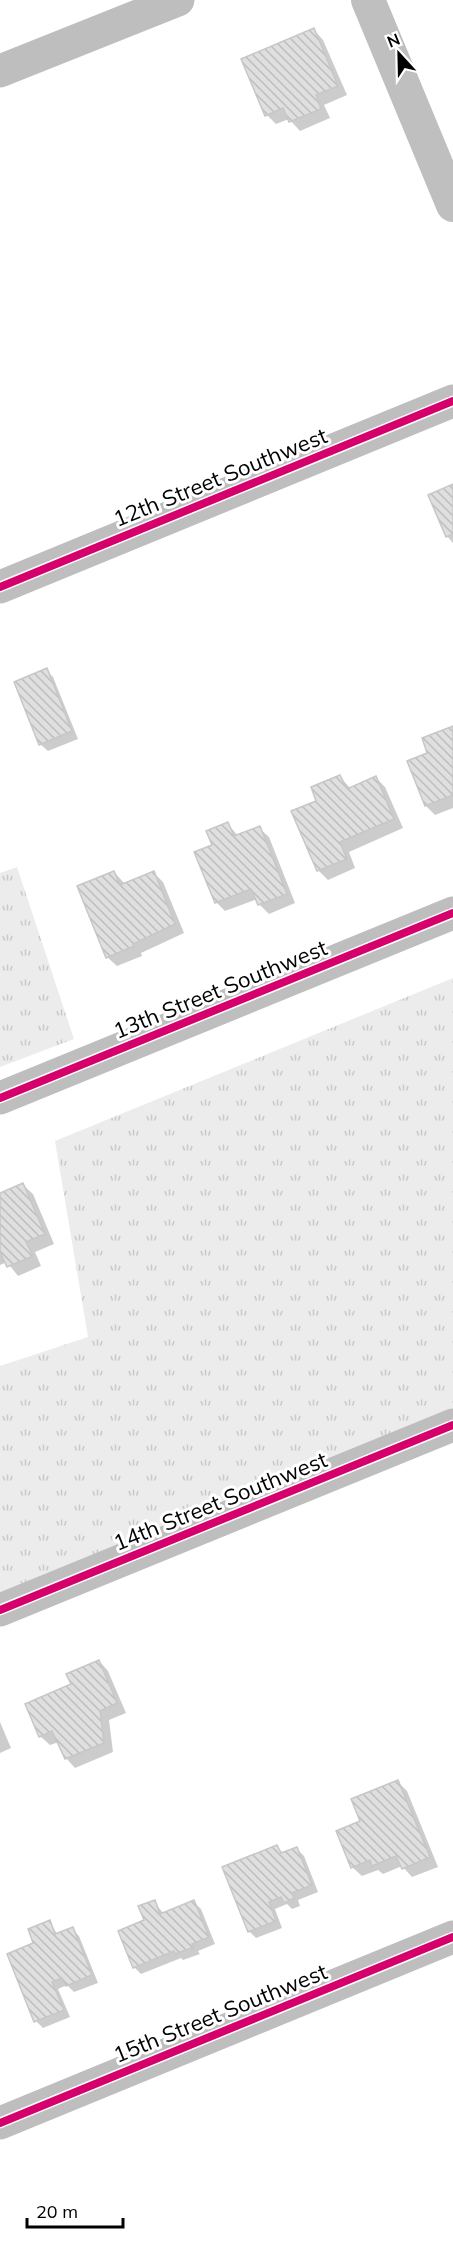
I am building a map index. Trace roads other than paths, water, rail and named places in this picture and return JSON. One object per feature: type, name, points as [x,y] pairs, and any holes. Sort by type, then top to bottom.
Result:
[{"type":"street","points":[[0,71],[178,0]]},
{"type":"street","name":"12th Street Southwest","points":[[0,587],[453,401]]},
{"type":"street","name":"13th Street Southwest","points":[[0,1098],[453,913]]},
{"type":"street","name":"14th Street Southwest","points":[[0,1610],[453,1425]]},
{"type":"street","name":"15th Street Southwest","points":[[0,2123],[453,1937]]},
{"type":"waterway","points":[[368,0],[453,205]]}]
